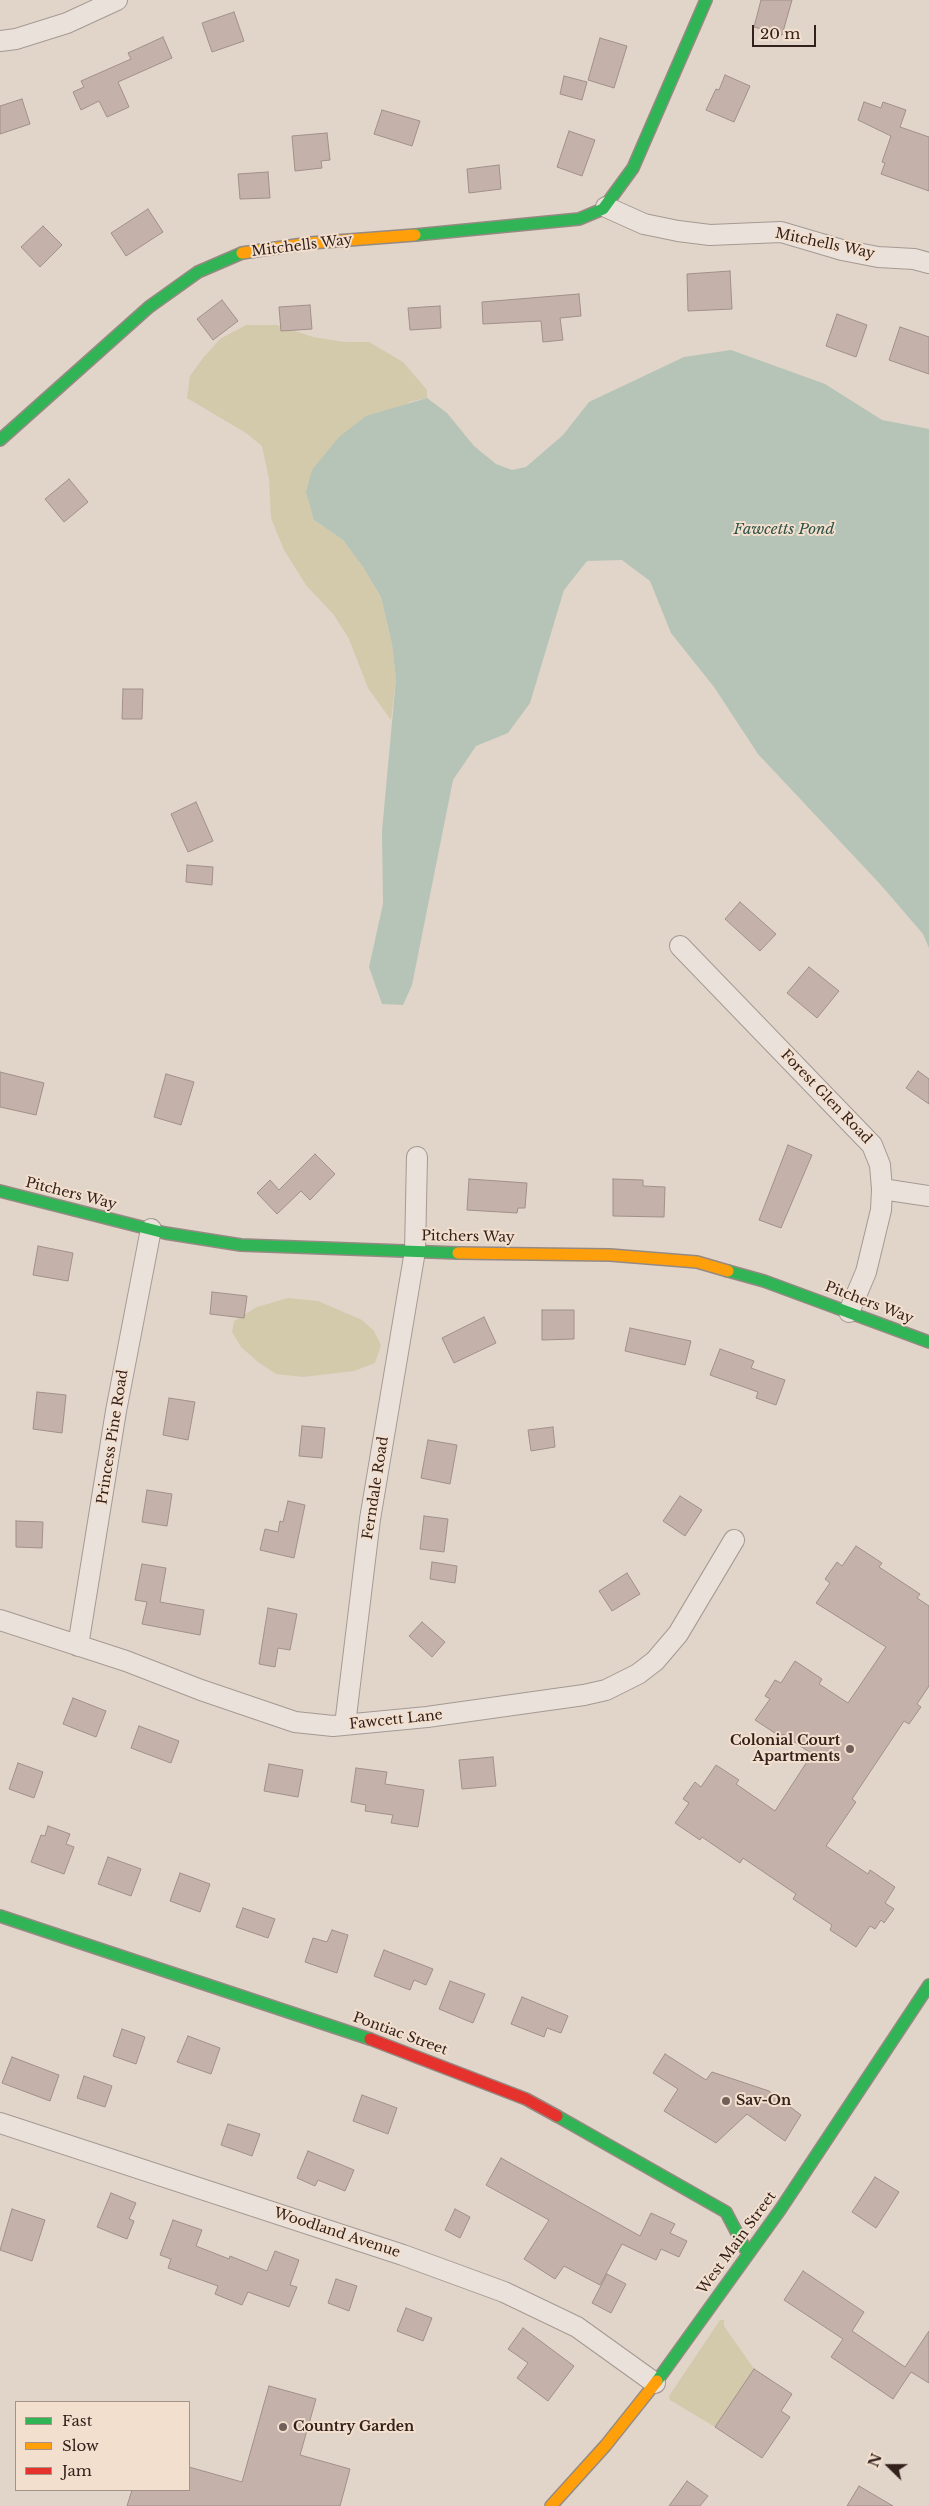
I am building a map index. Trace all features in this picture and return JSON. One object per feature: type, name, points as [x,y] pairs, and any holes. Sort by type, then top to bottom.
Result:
[{"type":"street","points":[[0,41],[16,39],[67,23],[117,0]]},
{"type":"street","name":"Mitchells Way","points":[[0,440],[149,307],[198,272],[232,256],[254,250],[310,243],[484,230],[580,220],[592,216],[606,207],[633,168],[706,0]]},
{"type":"street","name":"Mitchells Way","points":[[606,207],[644,224],[678,231],[710,235],[781,232],[842,250],[914,259],[929,264]]},
{"type":"street","name":"Forest Glen Road","points":[[680,946],[872,1145],[880,1165],[881,1210],[866,1272],[849,1312]]},
{"type":"street","points":[[415,1252],[417,1157]]},
{"type":"street","points":[[882,1189],[929,1196]]},
{"type":"street","name":"Pitchers Way","points":[[0,1191],[151,1229],[241,1245],[415,1252],[610,1255],[698,1262],[764,1281],[929,1342]]},
{"type":"street","name":"Princess Pine Road","points":[[78,1646],[116,1411],[151,1229]]},
{"type":"street","name":"Ferndale Road","points":[[345,1725],[370,1520],[415,1252]]},
{"type":"street","name":"Fawcett Lane","points":[[0,1620],[295,1722],[310,1725],[345,1725],[427,1717],[584,1695],[622,1683],[655,1660],[678,1634],[734,1540]]},
{"type":"street","name":"Pontiac Street","points":[[0,1916],[404,2050],[526,2100],[632,2157],[726,2212],[748,2254]]},
{"type":"street","name":"West Main Street","points":[[551,2506],[606,2445],[655,2383],[789,2197],[929,1985]]},
{"type":"street","name":"Woodland Avenue","points":[[0,2123],[394,2252],[504,2292],[577,2326],[655,2383]]},
{"type":"shaded area","points":[[246,325],[277,325],[313,337],[345,342],[369,342],[403,362],[427,390],[427,398],[409,402],[314,520],[343,540],[363,567],[381,597],[392,644],[396,679],[391,720],[368,688],[349,639],[334,615],[306,585],[284,550],[271,518],[269,479],[262,446],[246,433],[187,398],[190,376],[203,358],[220,339]]},
{"type":"shaded area","points":[[288,1298],[318,1301],[362,1320],[374,1331],[381,1345],[375,1363],[354,1371],[303,1377],[276,1374],[258,1362],[241,1347],[232,1332],[234,1321],[257,1307]]},
{"type":"shaded area","points":[[720,2320],[724,2320],[724,2326],[754,2369],[715,2427],[670,2400],[669,2396]]},
{"type":"water","name":"Fawcetts Pond","points":[[731,350],[825,384],[882,420],[929,429],[929,948],[923,934],[880,884],[758,754],[714,687],[671,633],[650,581],[622,560],[587,561],[564,590],[530,703],[508,733],[476,746],[453,780],[412,985],[403,1005],[382,1004],[369,967],[383,904],[382,831],[396,679],[392,644],[381,597],[363,567],[343,540],[314,520],[306,492],[312,470],[339,437],[366,416],[427,398],[447,413],[474,446],[496,464],[512,470],[526,467],[563,435],[589,402],[684,357]]},
{"type":"building","points":[[761,0],[792,0],[782,35],[754,27]]},
{"type":"building","points":[[234,12],[244,41],[212,52],[202,23]]},
{"type":"building","points":[[163,37],[172,58],[118,82],[129,107],[107,117],[99,101],[81,110],[73,92],[84,87],[81,81],[131,59],[128,53]]},
{"type":"building","points":[[600,38],[627,46],[614,88],[588,80]]},
{"type":"building","points":[[725,75],[750,86],[734,122],[706,110],[716,89],[719,90]]},
{"type":"building","points":[[564,76],[587,82],[582,100],[560,94]]},
{"type":"building","points":[[22,99],[30,124],[0,134],[0,106]]},
{"type":"building","points":[[864,102],[881,108],[883,102],[906,110],[900,127],[929,137],[929,191],[881,174],[885,163],[882,162],[891,136],[858,120]]},
{"type":"building","points":[[382,110],[420,121],[412,146],[374,134]]},
{"type":"building","points":[[569,131],[595,140],[582,176],[557,167]]},
{"type":"building","points":[[327,133],[330,160],[321,161],[322,168],[295,171],[292,136]]},
{"type":"building","points":[[499,165],[501,189],[469,193],[467,169]]},
{"type":"building","points":[[268,172],[270,198],[240,199],[238,174]]},
{"type":"building","points":[[148,209],[163,232],[126,256],[111,233]]},
{"type":"building","points":[[43,226],[62,245],[40,267],[21,247]]},
{"type":"building","points":[[730,271],[732,309],[688,311],[687,274]]},
{"type":"building","points":[[579,294],[581,316],[560,318],[563,340],[543,342],[541,321],[483,324],[482,302]]},
{"type":"building","points":[[222,300],[238,321],[213,340],[197,319]]},
{"type":"building","points":[[310,305],[312,329],[281,331],[279,307]]},
{"type":"building","points":[[440,306],[441,328],[410,330],[408,308]]},
{"type":"building","points":[[837,314],[867,325],[856,357],[826,346]]},
{"type":"building","points":[[900,327],[929,337],[929,374],[889,360]]},
{"type":"building","points":[[69,479],[88,502],[64,522],[45,499]]},
{"type":"building","points":[[123,689],[143,689],[142,719],[122,719]]},
{"type":"building","points":[[196,802],[213,841],[188,852],[171,814]]},
{"type":"building","points":[[187,865],[213,867],[212,885],[186,882]]},
{"type":"building","points":[[740,902],[776,934],[760,951],[725,919]]},
{"type":"building","points":[[809,967],[839,991],[817,1018],[787,993]]},
{"type":"building","points":[[918,1071],[929,1079],[929,1104],[906,1088]]},
{"type":"building","points":[[0,1072],[44,1083],[36,1115],[0,1107]]},
{"type":"building","points":[[166,1074],[194,1082],[181,1125],[154,1117]]},
{"type":"building","points":[[788,1145],[812,1155],[781,1228],[759,1220]]},
{"type":"building","points":[[315,1154],[335,1174],[310,1200],[301,1191],[277,1214],[257,1193],[270,1180],[279,1190]]},
{"type":"building","points":[[469,1179],[527,1183],[525,1208],[518,1208],[517,1213],[467,1210]]},
{"type":"building","points":[[613,1179],[643,1180],[643,1186],[665,1187],[664,1217],[613,1216]]},
{"type":"building","points":[[38,1246],[73,1253],[68,1281],[33,1275]]},
{"type":"building","points":[[212,1292],[247,1296],[244,1318],[210,1314]]},
{"type":"building","points":[[542,1310],[574,1310],[574,1339],[542,1340]]},
{"type":"building","points":[[484,1317],[496,1343],[454,1363],[442,1338]]},
{"type":"building","points":[[630,1328],[691,1341],[685,1365],[625,1351]]},
{"type":"building","points":[[720,1349],[754,1361],[751,1368],[785,1380],[776,1405],[756,1398],[758,1392],[710,1375]]},
{"type":"building","points":[[37,1392],[66,1395],[62,1433],[33,1429]]},
{"type":"building","points":[[169,1398],[195,1402],[188,1440],[163,1435]]},
{"type":"building","points":[[302,1426],[325,1428],[322,1458],[299,1456]]},
{"type":"building","points":[[553,1427],[555,1447],[531,1451],[528,1430]]},
{"type":"building","points":[[428,1440],[457,1445],[450,1484],[421,1478]]},
{"type":"building","points":[[147,1490],[172,1494],[167,1526],[142,1522]]},
{"type":"building","points":[[680,1496],[702,1510],[685,1536],[663,1521]]},
{"type":"building","points":[[288,1501],[305,1505],[294,1558],[260,1550],[265,1529],[278,1532],[280,1521],[283,1522]]},
{"type":"building","points":[[424,1516],[448,1519],[444,1552],[420,1549]]},
{"type":"building","points":[[16,1521],[43,1522],[42,1548],[16,1547]]},
{"type":"building","name":"Colonial Court Apartments","points":[[856,1546],[882,1563],[879,1567],[920,1594],[917,1598],[929,1606],[929,1686],[917,1704],[921,1707],[909,1724],[904,1721],[852,1799],[856,1802],[826,1846],[868,1874],[870,1870],[895,1887],[885,1903],[894,1909],[884,1923],[881,1920],[875,1929],[870,1926],[856,1947],[830,1930],[832,1925],[793,1899],[796,1894],[743,1858],[740,1863],[702,1837],[700,1840],[675,1823],[689,1803],[683,1799],[695,1782],[701,1787],[716,1765],[739,1780],[736,1784],[775,1811],[812,1754],[783,1734],[781,1737],[755,1720],[770,1699],[765,1696],[775,1680],[781,1683],[795,1661],[822,1679],[819,1684],[848,1703],[886,1647],[816,1603],[830,1583],[825,1579],[837,1562],[842,1566]]},
{"type":"building","points":[[432,1562],[457,1566],[455,1583],[430,1579]]},
{"type":"building","points":[[142,1564],[166,1568],[160,1602],[204,1610],[200,1635],[142,1624],[147,1602],[135,1600]]},
{"type":"building","points":[[627,1573],[640,1594],[612,1611],[599,1591]]},
{"type":"building","points":[[268,1608],[297,1614],[290,1650],[278,1648],[275,1667],[259,1664]]},
{"type":"building","points":[[422,1622],[445,1642],[432,1657],[409,1636]]},
{"type":"building","points":[[73,1698],[106,1711],[96,1737],[63,1724]]},
{"type":"building","points":[[139,1726],[179,1741],[171,1763],[131,1748]]},
{"type":"building","points":[[493,1757],[496,1786],[462,1789],[459,1760]]},
{"type":"building","points":[[18,1763],[43,1772],[34,1798],[9,1789]]},
{"type":"building","points":[[269,1764],[303,1770],[298,1797],[264,1791]]},
{"type":"building","points":[[356,1768],[387,1772],[385,1784],[424,1790],[418,1827],[391,1823],[393,1815],[365,1811],[366,1805],[351,1802]]},
{"type":"building","points":[[48,1826],[70,1834],[66,1844],[74,1847],[64,1874],[31,1862],[41,1835],[45,1836]]},
{"type":"building","points":[[108,1857],[141,1869],[131,1896],[98,1884]]},
{"type":"building","points":[[180,1873],[210,1884],[200,1912],[170,1901]]},
{"type":"building","points":[[243,1908],[275,1919],[268,1938],[236,1927]]},
{"type":"building","points":[[332,1930],[348,1935],[337,1973],[305,1962],[313,1938],[327,1942]]},
{"type":"building","points":[[384,1950],[433,1969],[426,1985],[414,1980],[410,1990],[374,1976]]},
{"type":"building","points":[[450,1981],[485,1994],[473,2023],[439,2009]]},
{"type":"building","points":[[522,1997],[568,2016],[561,2033],[547,2028],[544,2037],[511,2024]]},
{"type":"building","points":[[122,2029],[145,2037],[136,2064],[113,2056]]},
{"type":"building","points":[[188,2036],[220,2048],[211,2074],[177,2062]]},
{"type":"building","name":"Sav-On","points":[[665,2054],[706,2080],[712,2072],[769,2091],[801,2115],[785,2141],[747,2114],[716,2143],[664,2111],[678,2089],[653,2073]]},
{"type":"building","points":[[12,2057],[59,2075],[50,2101],[2,2083]]},
{"type":"building","points":[[84,2076],[112,2086],[105,2107],[77,2098]]},
{"type":"building","points":[[362,2095],[397,2108],[388,2134],[353,2121]]},
{"type":"building","points":[[228,2124],[260,2134],[252,2156],[221,2145]]},
{"type":"building","points":[[308,2151],[354,2170],[345,2191],[318,2180],[315,2186],[297,2178]]},
{"type":"building","points":[[501,2158],[640,2236],[651,2213],[675,2224],[670,2233],[687,2241],[679,2257],[661,2249],[656,2260],[622,2244],[600,2285],[564,2266],[555,2279],[524,2259],[549,2220],[486,2185]]},
{"type":"building","points":[[875,2177],[899,2192],[876,2228],[852,2212]]},
{"type":"building","points":[[111,2193],[136,2203],[129,2219],[134,2221],[127,2239],[97,2227]]},
{"type":"building","points":[[12,2209],[45,2220],[32,2261],[0,2250]]},
{"type":"building","points":[[455,2209],[470,2217],[460,2238],[445,2230]]},
{"type":"building","points":[[173,2220],[202,2230],[196,2246],[229,2259],[230,2256],[267,2271],[275,2251],[299,2260],[290,2285],[297,2287],[289,2307],[248,2292],[242,2305],[215,2294],[218,2286],[168,2268],[171,2259],[160,2255]]},
{"type":"building","points":[[803,2271],[864,2312],[852,2331],[905,2367],[929,2331],[929,2383],[911,2372],[893,2399],[831,2357],[843,2339],[784,2300]]},
{"type":"building","points":[[607,2274],[626,2284],[611,2313],[592,2303]]},
{"type":"building","points":[[336,2279],[357,2286],[349,2311],[328,2303]]},
{"type":"building","points":[[406,2308],[432,2318],[423,2341],[397,2331]]},
{"type":"building","points":[[523,2328],[574,2366],[548,2401],[517,2378],[528,2363],[508,2349]]},
{"type":"building","points":[[754,2369],[792,2394],[781,2411],[790,2417],[762,2458],[715,2427]]},
{"type":"building","name":"Country Garden","points":[[269,2386],[316,2399],[300,2455],[350,2469],[340,2506],[127,2506],[132,2491],[190,2491],[190,2467],[242,2482]]},
{"type":"building","points":[[687,2481],[708,2496],[700,2506],[669,2506]]},
{"type":"building","points":[[859,2486],[893,2506],[847,2506]]},
{"type":"traffic: fast","points":[[415,235],[579,219],[603,209],[633,168],[706,0]]},
{"type":"traffic: fast","points":[[0,440],[149,307],[198,272],[242,253]]},
{"type":"traffic: fast","points":[[0,1191],[165,1233],[241,1245],[458,1253]]},
{"type":"traffic: fast","points":[[728,1271],[764,1281],[929,1342]]},
{"type":"traffic: fast","points":[[0,1916],[370,2039]]},
{"type":"traffic: fast","points":[[657,2381],[780,2210],[929,1985]]},
{"type":"traffic: fast","points":[[557,2116],[726,2212],[748,2254]]},
{"type":"traffic: slow","points":[[242,253],[310,243],[415,235]]},
{"type":"traffic: slow","points":[[458,1253],[610,1255],[697,1262],[728,1271]]},
{"type":"traffic: slow","points":[[551,2506],[606,2445],[657,2381]]},
{"type":"traffic: jam","points":[[370,2039],[526,2099],[557,2116]]},
{"type":"place","name":"Colonial Court Apartments","points":[[850,1749]]},
{"type":"place","name":"Sav-On","points":[[726,2101]]},
{"type":"place","name":"Country Garden","points":[[283,2427]]}]
